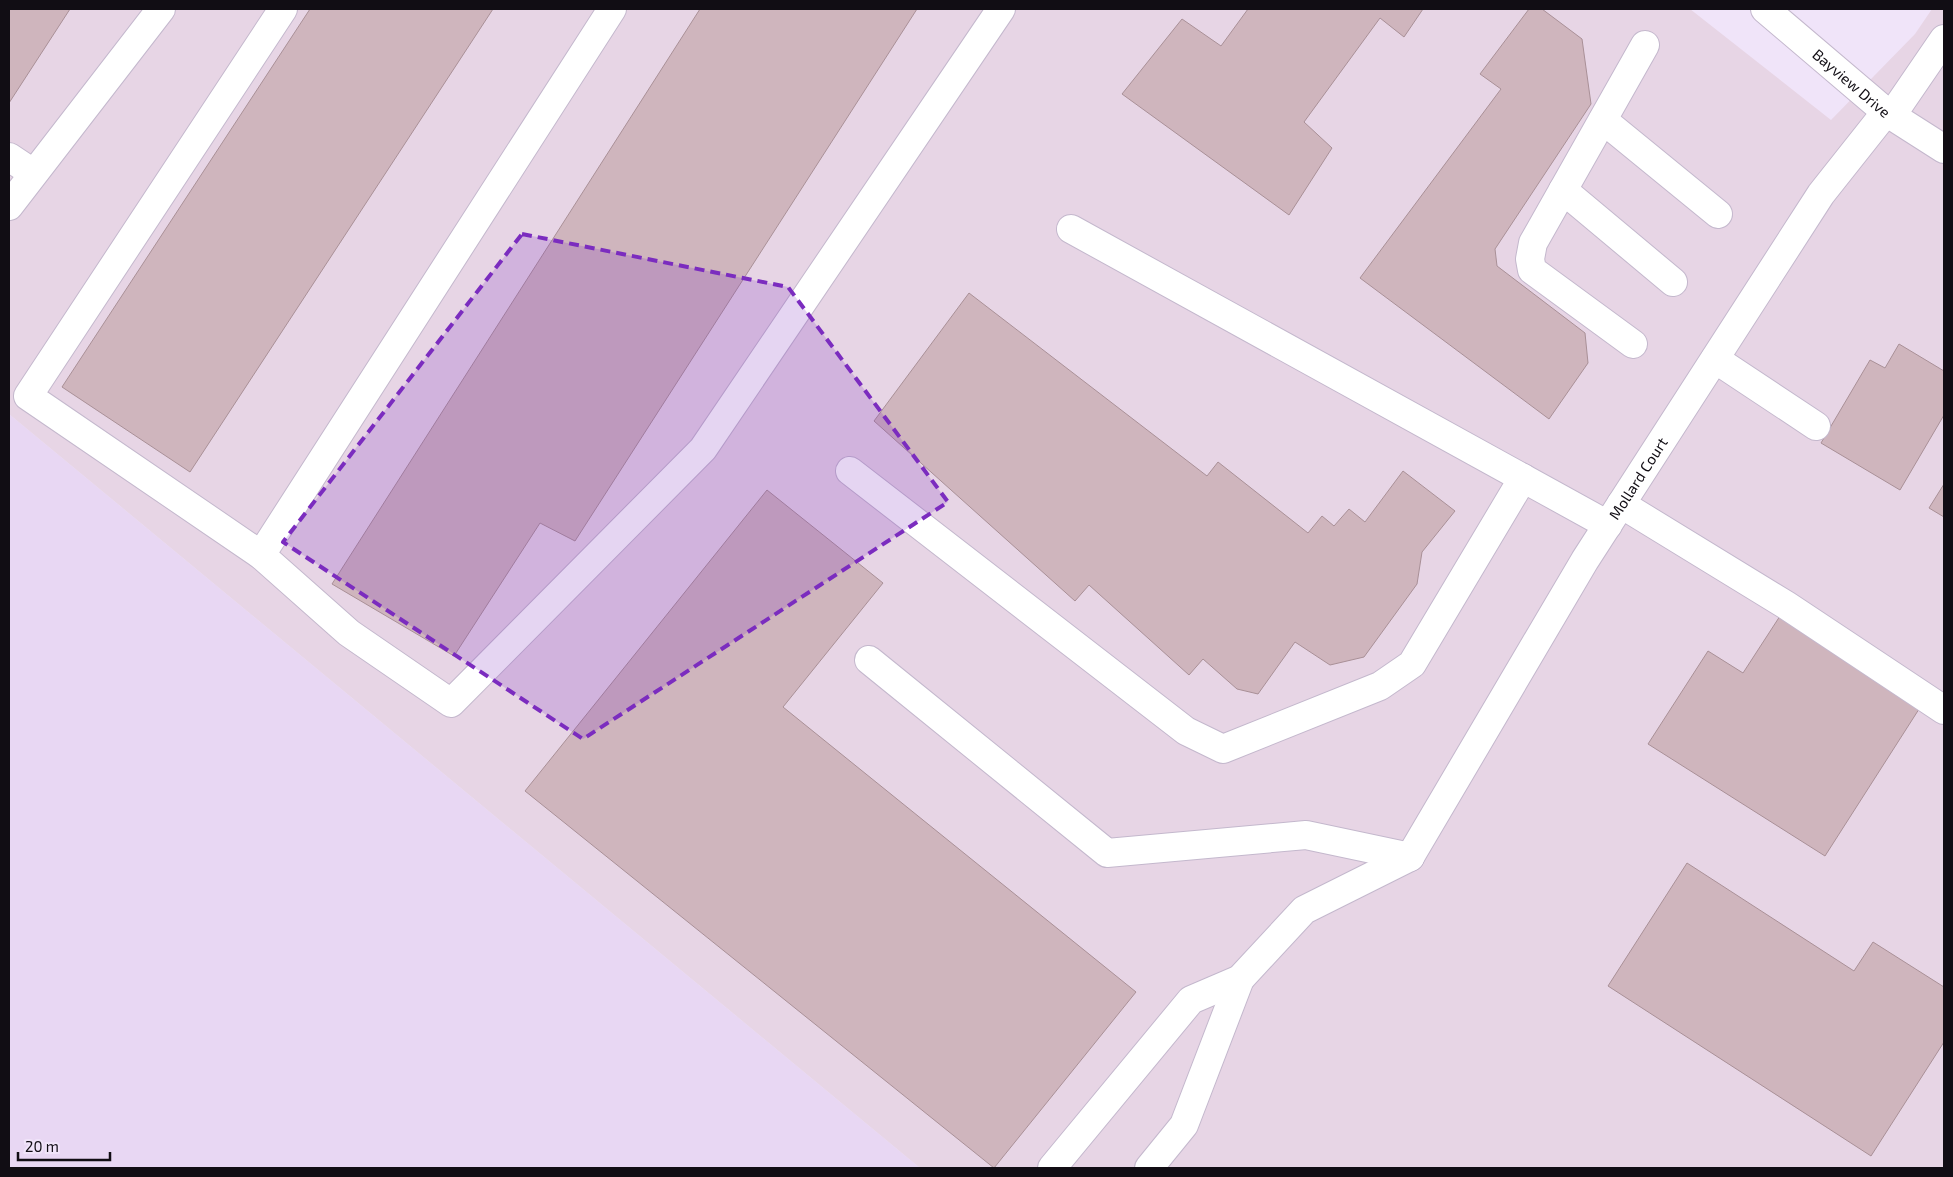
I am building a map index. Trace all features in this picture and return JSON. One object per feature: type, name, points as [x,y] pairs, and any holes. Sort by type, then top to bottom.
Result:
[{"type":"street","points":[[9,206],[161,9]]},
{"type":"street","points":[[283,9],[28,396],[261,556],[350,633],[451,703],[703,449],[1001,9]]},
{"type":"street","points":[[261,556],[612,9]]},
{"type":"street","name":"Bayview Drive","points":[[1765,9],[1889,114],[1944,149]]},
{"type":"street","name":"Mollard Court","points":[[1410,857],[1585,560],[1821,194],[1889,114],[1944,38]]},
{"type":"street","points":[[1633,344],[1532,270],[1530,259],[1533,244],[1645,44]]},
{"type":"street","points":[[1603,120],[1718,214]]},
{"type":"street","points":[[9,157],[33,173]]},
{"type":"street","points":[[1563,190],[1673,282]]},
{"type":"street","points":[[1071,228],[1523,478],[1615,514],[1786,605],[1944,710]]},
{"type":"street","points":[[1715,359],[1816,426]]},
{"type":"street","points":[[850,471],[1186,731],[1222,749],[1380,686],[1412,664],[1523,478]]},
{"type":"street","points":[[869,660],[1106,853],[1306,835],[1410,857]]},
{"type":"street","points":[[1149,1168],[1184,1125],[1240,979],[1304,910],[1410,857]]},
{"type":"street","points":[[1052,1168],[1191,1000],[1240,979]]},
{"type":"highlighted area","points":[[522,234],[788,287],[948,502],[583,739],[283,542]]},
{"type":"shaded area","points":[[9,9],[1690,9],[1831,120],[1915,34],[1932,9],[1944,9],[1944,1168],[920,1168],[9,414]]},
{"type":"shaded area","points":[[9,414],[920,1168],[9,1168]]},
{"type":"building","points":[[9,9],[70,9],[9,103]]},
{"type":"building","points":[[310,9],[493,9],[190,472],[62,387]]},
{"type":"building","points":[[700,9],[917,9],[575,541],[540,523],[454,656],[332,584]]},
{"type":"building","points":[[1248,9],[1423,9],[1404,37],[1380,18],[1304,122],[1332,148],[1289,215],[1122,94],[1182,19],[1221,46]]},
{"type":"building","points":[[1529,9],[1542,9],[1582,39],[1591,104],[1495,249],[1497,266],[1585,333],[1588,363],[1549,419],[1360,278],[1501,89],[1480,74]]},
{"type":"building","points":[[969,293],[1207,476],[1218,462],[1308,533],[1322,516],[1334,526],[1349,509],[1365,522],[1403,471],[1455,511],[1422,552],[1417,584],[1364,657],[1330,665],[1295,642],[1258,694],[1237,689],[1203,659],[1189,675],[1089,585],[1075,601],[874,421]]},
{"type":"building","points":[[1899,344],[1944,371],[1944,415],[1900,490],[1821,443],[1870,360],[1885,368]]},
{"type":"building","points":[[1944,484],[1944,517],[1929,508]]},
{"type":"building","points":[[767,490],[883,583],[783,707],[1136,992],[994,1168],[525,791]]},
{"type":"building","points":[[1780,616],[1921,706],[1825,856],[1648,744],[1708,651],[1743,673]]},
{"type":"building","points":[[1687,863],[1854,971],[1873,942],[1944,987],[1944,1042],[1871,1156],[1608,986]]}]
